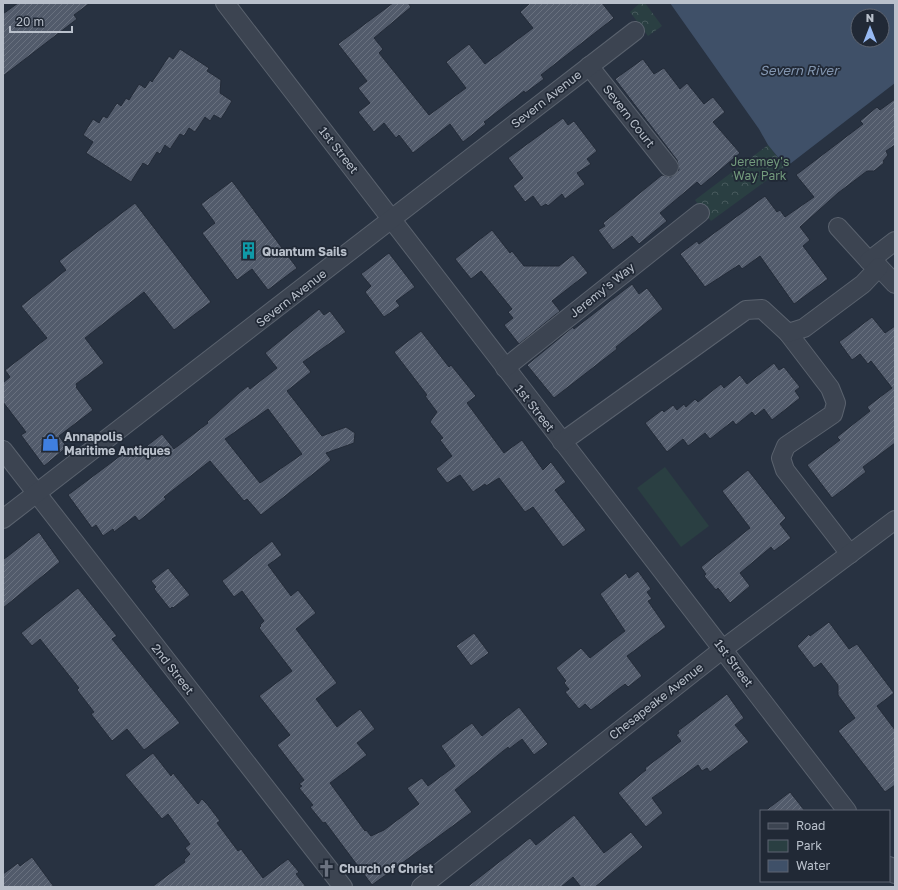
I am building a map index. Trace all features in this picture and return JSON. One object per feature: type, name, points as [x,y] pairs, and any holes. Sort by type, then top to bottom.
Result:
[{"type":"street","name":"1st Street","points":[[225,3],[846,810]]},
{"type":"street","name":"Severn Avenue","points":[[3,519],[392,220],[634,31]]},
{"type":"street","name":"Severn Court","points":[[589,66],[669,167]]},
{"type":"street","name":"Jeremy's Way","points":[[505,368],[700,213]]},
{"type":"street","points":[[838,227],[895,284]]},
{"type":"street","points":[[788,333],[804,328],[863,284],[874,264],[895,241]]},
{"type":"street","points":[[562,442],[746,310],[762,308],[788,333],[830,388],[836,403],[833,414],[786,446],[781,458],[785,470],[850,554]]},
{"type":"street","name":"2nd Street","points":[[3,450],[343,887]]},
{"type":"street","name":"Chesapeake Avenue","points":[[421,887],[723,649],[895,520]]},
{"type":"green space","points":[[640,3],[645,3],[662,26],[648,36],[630,12]]},
{"type":"green space","name":"Jeremey's Way Park","points":[[768,145],[785,167],[711,221],[695,200]]},
{"type":"green space","points":[[665,467],[709,526],[681,547],[637,488]]},
{"type":"water","name":"Severn River","points":[[670,3],[895,3],[895,83],[786,167],[768,145],[759,129]]},
{"type":"building","points":[[18,3],[90,3],[74,15],[77,19],[3,76],[3,14]]},
{"type":"building","points":[[393,3],[408,3],[411,7],[374,38],[383,49],[379,53],[429,115],[466,88],[446,62],[469,44],[485,64],[533,28],[520,12],[530,3],[602,3],[614,18],[541,75],[544,79],[525,93],[524,91],[484,122],[486,124],[463,142],[450,124],[413,153],[399,135],[396,138],[384,123],[374,132],[358,112],[370,103],[358,88],[367,81],[338,44]]},
{"type":"building","points":[[180,49],[209,68],[207,71],[221,80],[220,93],[232,101],[221,119],[214,115],[210,121],[205,117],[195,132],[189,128],[184,136],[180,134],[170,149],[165,145],[160,154],[157,152],[148,166],[143,163],[131,182],[86,153],[93,142],[83,135],[93,119],[99,123],[103,116],[107,118],[117,103],[121,106],[126,98],[129,100],[139,84],[145,88],[150,80],[152,82],[169,56],[173,59]]},
{"type":"building","points":[[643,59],[654,74],[664,68],[680,89],[687,83],[704,104],[713,97],[725,112],[713,122],[740,153],[701,186],[697,182],[660,213],[667,221],[639,244],[632,236],[613,250],[598,230],[605,226],[603,223],[662,175],[671,177],[679,170],[677,160],[615,79]]},
{"type":"building","points":[[895,99],[895,145],[886,151],[888,155],[883,161],[884,163],[874,171],[867,171],[838,193],[800,227],[810,240],[803,246],[828,279],[794,304],[760,256],[742,269],[739,265],[705,287],[680,254],[697,241],[699,244],[765,196],[777,212],[780,210],[785,217],[814,197],[796,175],[863,124],[860,121],[877,107],[880,110]]},
{"type":"building","points":[[563,118],[568,125],[574,121],[597,151],[587,159],[591,164],[577,173],[585,184],[565,199],[562,194],[548,206],[546,204],[541,207],[533,196],[525,202],[513,186],[523,178],[508,158]]},
{"type":"building","name":"Quantum Sails","points":[[232,181],[297,268],[268,290],[252,269],[237,280],[202,233],[215,223],[201,204]]},
{"type":"building","points":[[135,203],[211,302],[174,330],[144,292],[85,338],[104,363],[76,384],[76,387],[93,410],[59,436],[67,447],[44,466],[21,435],[26,432],[3,402],[3,383],[10,377],[5,370],[47,338],[21,306],[66,270],[59,261]]},
{"type":"building","points":[[492,230],[510,253],[512,251],[524,266],[559,266],[573,255],[588,273],[552,301],[560,311],[519,344],[504,325],[513,318],[508,312],[512,309],[481,271],[471,279],[455,259]]},
{"type":"building","points":[[389,253],[415,287],[396,301],[400,306],[384,317],[365,292],[371,286],[361,274]]},
{"type":"building","points":[[632,284],[639,294],[647,288],[663,309],[616,347],[617,349],[554,398],[527,365],[573,327],[574,329]]},
{"type":"building","points":[[319,309],[324,315],[330,311],[346,332],[303,362],[311,372],[287,391],[322,436],[346,427],[355,433],[354,443],[326,453],[331,460],[261,515],[247,499],[244,501],[210,461],[164,497],[166,499],[139,521],[135,516],[114,532],[113,529],[103,536],[96,525],[92,528],[68,495],[128,450],[133,457],[162,434],[174,449],[208,423],[207,422],[239,393],[248,386],[250,389],[277,368],[265,353]],"holes":[[[268,409],[302,454],[260,483],[225,439]]]},
{"type":"building","points":[[872,317],[885,333],[895,326],[895,443],[863,467],[866,472],[832,498],[807,465],[840,440],[837,437],[870,411],[867,407],[892,388],[871,361],[868,364],[860,354],[852,360],[839,342]]},
{"type":"building","points":[[421,331],[449,367],[451,365],[476,396],[467,403],[504,453],[522,440],[543,470],[551,462],[566,482],[555,490],[586,530],[563,547],[533,507],[525,512],[499,478],[486,486],[485,484],[473,492],[460,475],[447,483],[436,469],[452,456],[440,440],[443,438],[430,422],[437,412],[425,396],[427,395],[394,352]]},
{"type":"building","points":[[774,363],[779,370],[784,367],[800,387],[795,391],[800,398],[772,420],[764,409],[755,416],[752,412],[736,425],[733,421],[710,439],[705,433],[688,446],[683,439],[667,452],[645,423],[662,410],[664,412],[673,405],[677,410],[684,404],[686,407],[695,399],[698,402],[721,384],[724,388],[740,375],[747,384]]},
{"type":"building","points":[[748,470],[786,518],[780,524],[791,538],[774,551],[771,547],[740,573],[750,586],[730,603],[718,588],[716,590],[704,576],[706,574],[701,567],[750,528],[722,491]]},
{"type":"building","points":[[39,532],[60,562],[3,608],[3,560]]},
{"type":"building","points":[[272,541],[282,555],[268,565],[291,596],[298,590],[316,613],[296,629],[337,683],[316,699],[337,727],[360,709],[375,729],[357,743],[367,755],[330,783],[365,831],[366,830],[371,836],[384,830],[419,804],[407,788],[422,778],[428,786],[455,766],[441,746],[472,723],[482,736],[519,707],[548,744],[534,755],[522,739],[509,749],[508,747],[455,790],[472,812],[372,885],[325,822],[323,823],[310,807],[313,805],[299,788],[302,786],[299,784],[304,780],[277,745],[290,735],[259,696],[292,671],[259,628],[264,621],[242,591],[234,597],[222,581]]},
{"type":"building","points":[[168,568],[190,595],[170,609],[154,589],[156,587],[151,581]]},
{"type":"building","points":[[638,571],[651,589],[647,592],[652,599],[648,601],[666,627],[627,656],[642,676],[628,687],[625,684],[591,710],[585,704],[579,709],[565,692],[569,689],[564,683],[566,681],[556,668],[581,648],[590,658],[625,631],[600,594],[626,573],[629,578]]},
{"type":"building","points":[[78,588],[117,636],[112,639],[180,723],[144,750],[127,729],[112,741],[91,714],[94,712],[77,690],[79,688],[40,639],[32,646],[21,633]]},
{"type":"building","points":[[829,622],[849,649],[857,644],[894,693],[877,706],[895,730],[895,785],[885,792],[838,731],[855,718],[838,695],[838,685],[821,663],[814,668],[797,646],[809,634],[810,636]]},
{"type":"building","points":[[474,633],[489,653],[471,666],[456,646]]},
{"type":"building","points":[[727,694],[744,718],[735,725],[749,742],[710,772],[707,768],[702,771],[698,765],[652,798],[663,813],[646,827],[618,793],[646,770],[645,768],[681,741],[676,735],[679,733],[678,731]]},
{"type":"building","points":[[153,753],[171,776],[173,773],[198,804],[202,799],[207,804],[220,821],[217,823],[238,851],[241,849],[263,878],[288,859],[299,872],[296,874],[306,887],[152,887],[185,862],[184,860],[190,854],[185,848],[190,844],[168,814],[162,819],[125,775]]},
{"type":"building","points":[[790,792],[804,810],[766,810]]},
{"type":"building","points":[[574,815],[604,853],[631,832],[643,847],[595,887],[581,887],[573,877],[561,887],[467,887],[530,838],[536,845]]},
{"type":"building","points":[[32,857],[54,887],[3,887],[3,874],[18,863],[20,866]]},
{"type":"place","name":"Quantum Sails","points":[[249,251]]},
{"type":"place","name":"Annapolis Maritime Antiques","points":[[51,443]]},
{"type":"place","name":"Church of Christ","points":[[326,868]]}]
